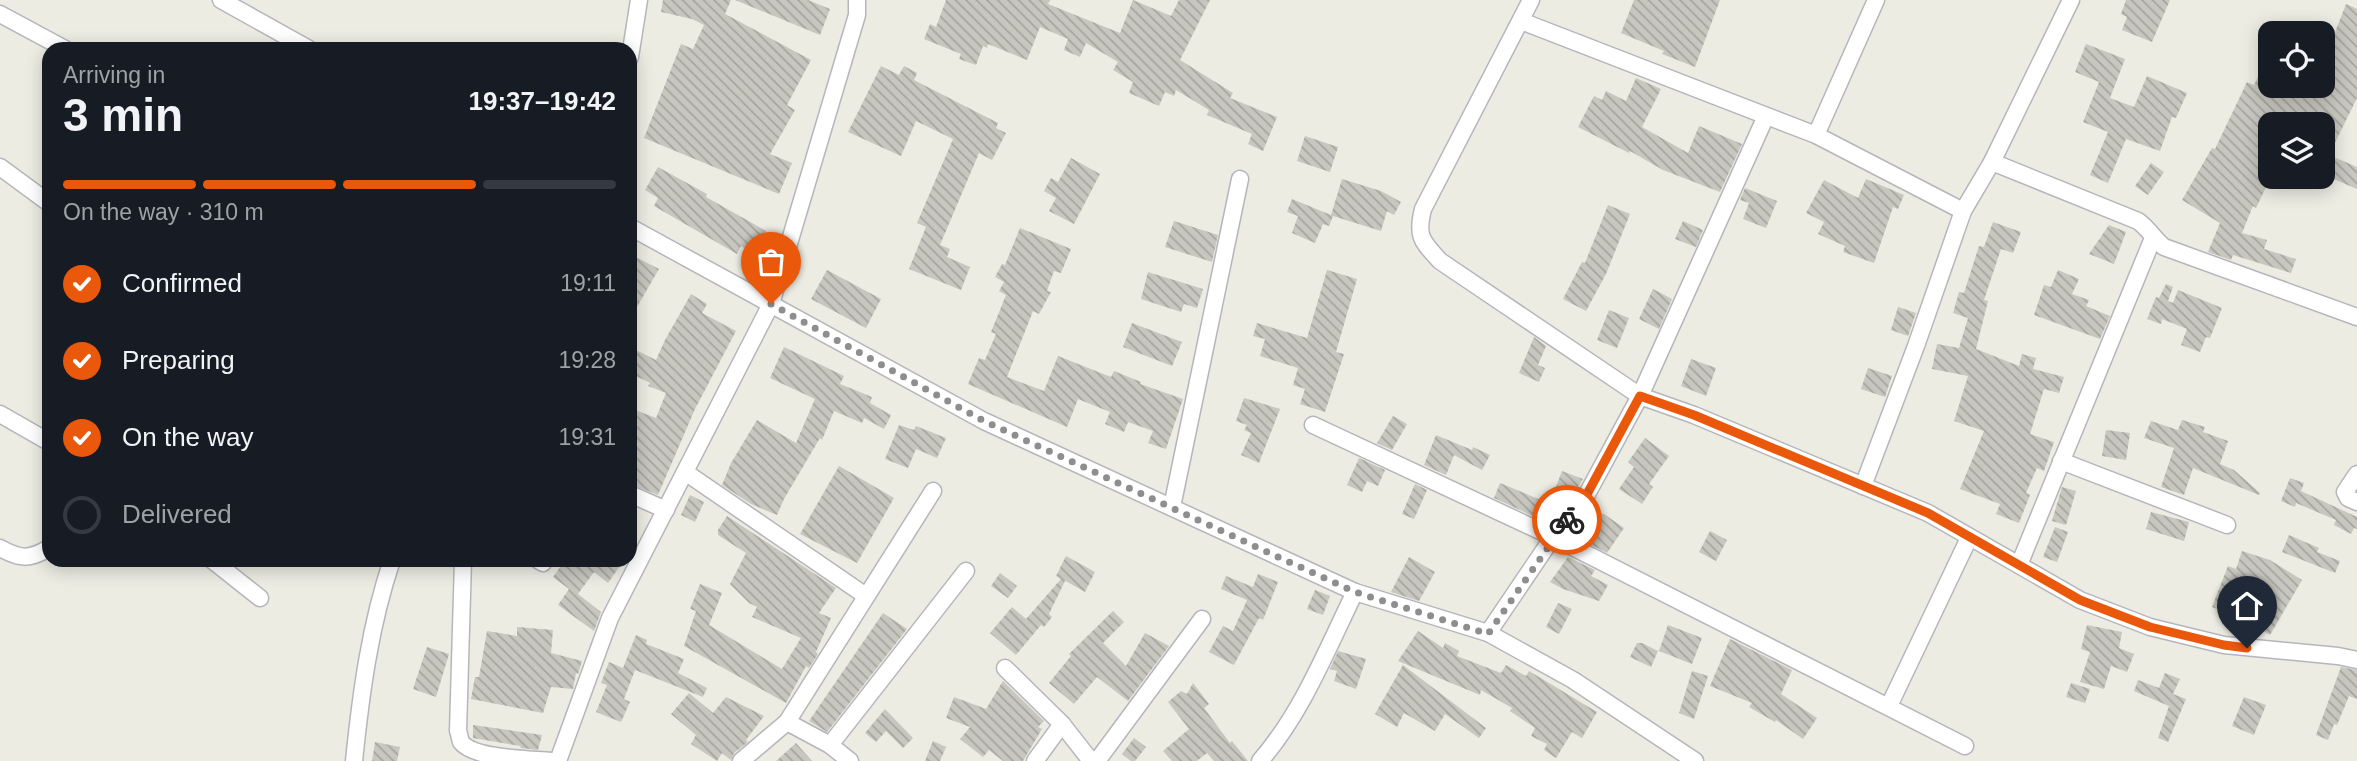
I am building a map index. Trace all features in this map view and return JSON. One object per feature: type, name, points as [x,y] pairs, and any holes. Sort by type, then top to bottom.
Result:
[{"type":"street","points":[[221,0],[296,42]]},
{"type":"street","points":[[632,42],[639,0]]},
{"type":"street","points":[[637,566],[771,304],[857,15],[857,0]]},
{"type":"street","points":[[1531,0],[1423,209],[1418,229],[1423,242],[1440,261],[1640,396],[1694,415],[1928,513],[2080,600],[2150,627],[2224,645],[2357,660]]},
{"type":"street","points":[[1816,135],[1876,0]]},
{"type":"street","points":[[1863,486],[1963,211],[1992,162],[2071,0]]},
{"type":"street","points":[[0,14],[52,42]]},
{"type":"street","points":[[1521,21],[1816,135],[1963,211]]},
{"type":"street","points":[[1488,634],[1553,537],[1586,496],[1640,396],[1766,116]]},
{"type":"street","points":[[1992,162],[2138,221],[2164,247],[2357,317]]},
{"type":"street","points":[[0,167],[42,198]]},
{"type":"street","points":[[1172,507],[1240,179]]},
{"type":"street","points":[[637,231],[984,421],[1355,592],[1488,634],[1573,680],[1695,761]]},
{"type":"street","points":[[2019,565],[2153,238]]},
{"type":"street","points":[[0,414],[42,438]]},
{"type":"street","points":[[1313,425],[1553,537],[1965,746]]},
{"type":"street","points":[[2061,461],[2227,525]]},
{"type":"street","points":[[685,472],[866,596]]},
{"type":"street","points":[[2357,474],[2345,492],[2348,498],[2357,502]]},
{"type":"street","points":[[741,761],[787,722],[933,491]]},
{"type":"street","points":[[637,497],[666,510]]},
{"type":"street","points":[[1889,706],[1969,538]]},
{"type":"street","points":[[0,548],[18,556],[34,557],[42,552]]},
{"type":"street","points":[[221,567],[260,598]]},
{"type":"street","points":[[354,761],[363,688],[381,594],[390,567]]},
{"type":"street","points":[[463,567],[458,731],[461,741],[471,749],[492,755],[551,761]]},
{"type":"street","points":[[558,761],[610,618],[636,567]]},
{"type":"street","points":[[830,745],[966,571]]},
{"type":"street","points":[[1260,761],[1272,747],[1304,694],[1355,592]]},
{"type":"street","points":[[1097,761],[1202,619]]},
{"type":"street","points":[[1005,668],[1062,724],[1091,761]]},
{"type":"street","points":[[787,722],[830,745],[850,761]]},
{"type":"street","points":[[1035,761],[1062,724]]},
{"type":"building","points":[[663,0],[731,0],[725,14],[811,60],[787,105],[795,110],[770,154],[792,163],[779,194],[644,138],[681,44],[693,49],[704,25],[692,19],[661,12]]},
{"type":"building","points":[[735,0],[808,0],[830,9],[820,35]]},
{"type":"building","points":[[946,0],[1050,0],[1048,4],[1120,33],[1133,0],[1171,16],[1179,0],[1210,0],[1180,60],[1233,93],[1230,98],[1277,117],[1263,151],[1248,144],[1252,134],[1207,115],[1209,110],[1176,90],[1174,96],[1165,92],[1159,106],[1129,93],[1133,82],[1113,70],[1118,62],[1086,43],[1080,57],[1064,50],[1068,39],[1040,27],[1027,60],[988,44],[987,48],[983,46],[976,65],[959,59],[961,54],[924,39],[930,24],[936,27]]},
{"type":"building","points":[[1634,0],[1720,0],[1695,67],[1621,33]]},
{"type":"building","points":[[2126,0],[2170,0],[2152,42],[2122,30],[2127,17],[2121,14]]},
{"type":"building","points":[[2346,4],[2357,9],[2357,98],[2335,143],[2335,112],[2258,112],[2258,189],[2265,189],[2256,208],[2253,206],[2242,233],[2267,240],[2264,249],[2296,259],[2291,273],[2233,255],[2231,260],[2208,252],[2220,223],[2182,200],[2212,148],[2215,149],[2247,82],[2254,85],[2258,76],[2258,98],[2335,98],[2335,32]]},
{"type":"building","points":[[2086,44],[2125,59],[2110,98],[2134,107],[2147,76],[2187,93],[2176,118],[2172,117],[2160,151],[2126,139],[2108,183],[2090,175],[2108,132],[2083,122],[2099,82],[2075,72]]},
{"type":"building","points":[[881,66],[899,75],[904,66],[917,73],[914,80],[998,123],[996,128],[1006,133],[992,160],[979,153],[940,245],[950,249],[947,257],[970,267],[961,290],[909,269],[926,227],[917,223],[953,139],[916,121],[901,156],[848,132]]},
{"type":"building","points":[[1636,78],[1661,89],[1642,127],[1688,153],[1699,126],[1742,144],[1720,192],[1663,170],[1578,127],[1594,96],[1602,100],[1606,91],[1626,101]]},
{"type":"building","points":[[1305,136],[1338,147],[1330,172],[1297,161]]},
{"type":"building","points":[[1071,158],[1100,174],[1074,224],[1049,211],[1056,198],[1044,191],[1051,178],[1058,182]]},
{"type":"building","points":[[2335,158],[2357,167],[2357,189],[2335,180]]},
{"type":"building","points":[[2151,163],[2164,172],[2148,195],[2135,186]]},
{"type":"building","points":[[658,167],[766,231],[753,253],[741,246],[737,254],[654,206],[658,198],[645,190]]},
{"type":"building","points":[[1342,179],[1381,191],[1401,202],[1394,215],[1387,211],[1381,231],[1333,216],[1329,226],[1323,224],[1315,243],[1292,233],[1298,216],[1287,212],[1292,199],[1331,215]]},
{"type":"building","points":[[1866,179],[1904,195],[1898,209],[1893,207],[1874,263],[1843,252],[1845,246],[1818,234],[1824,222],[1806,213],[1824,180],[1858,198]]},
{"type":"building","points":[[1745,188],[1777,201],[1766,228],[1743,219],[1749,203],[1740,200]]},
{"type":"building","points":[[1608,205],[1630,214],[1606,274],[1586,311],[1563,299],[1582,262],[1585,263]]},
{"type":"building","points":[[1174,221],[1218,235],[1212,262],[1165,247]]},
{"type":"building","points":[[1683,221],[1703,230],[1696,247],[1675,239]]},
{"type":"building","points":[[1993,222],[2021,232],[2013,253],[2001,249],[1984,300],[1988,301],[1976,349],[2019,366],[2022,354],[2036,358],[2033,369],[2064,377],[2059,393],[2044,389],[2030,434],[2054,442],[2044,471],[2037,468],[2026,493],[2030,495],[2019,523],[1996,514],[2000,504],[1960,489],[1984,431],[1954,421],[1968,376],[1932,369],[1937,344],[1959,348],[1968,318],[1953,313],[1959,292],[1964,293],[1979,246],[1984,247]]},
{"type":"building","points":[[2109,225],[2126,232],[2114,264],[2089,254]]},
{"type":"building","points":[[1020,228],[1071,249],[1061,273],[1054,271],[1047,291],[1051,292],[1039,314],[1033,311],[1007,377],[1044,391],[1058,356],[1111,377],[1114,371],[1141,382],[1140,384],[1183,399],[1166,449],[1148,443],[1153,431],[1128,422],[1124,432],[1105,424],[1110,412],[1078,399],[1067,427],[968,384],[979,358],[985,360],[996,334],[991,332],[1006,295],[999,291],[1004,282],[995,277],[1002,264],[1005,265]]},
{"type":"building","points":[[637,258],[659,269],[637,307]]},
{"type":"building","points":[[827,270],[881,299],[866,328],[811,299]]},
{"type":"building","points":[[1327,270],[1357,279],[1336,352],[1344,354],[1325,412],[1300,404],[1305,389],[1293,385],[1298,368],[1260,356],[1265,339],[1253,336],[1257,323],[1307,338]]},
{"type":"building","points":[[2058,270],[2079,279],[2072,294],[2089,300],[2086,306],[2110,316],[2100,339],[2034,315],[2044,285],[2051,287]]},
{"type":"building","points":[[1148,272],[1203,289],[1197,308],[1184,304],[1181,312],[1141,299]]},
{"type":"building","points":[[2166,284],[2173,287],[2168,301],[2173,303],[2178,290],[2222,308],[2210,338],[2206,337],[2200,352],[2181,345],[2187,329],[2162,319],[2161,324],[2147,319],[2156,297],[2159,298]]},
{"type":"building","points":[[1653,289],[1672,299],[1659,329],[1639,319]]},
{"type":"building","points":[[691,294],[707,304],[702,313],[736,331],[695,409],[658,495],[637,487],[637,411],[656,418],[666,393],[648,386],[650,383],[637,376],[637,350],[656,360]]},
{"type":"building","points":[[1898,307],[1916,313],[1908,336],[1891,330]]},
{"type":"building","points":[[1609,310],[1629,318],[1617,348],[1597,340]]},
{"type":"building","points":[[1132,323],[1182,342],[1172,366],[1123,347]]},
{"type":"building","points":[[1534,337],[1546,346],[1538,365],[1545,368],[1539,382],[1519,373]]},
{"type":"building","points":[[784,347],[844,376],[840,384],[872,397],[870,403],[891,415],[884,429],[864,418],[862,423],[834,411],[822,440],[820,438],[777,515],[751,504],[722,485],[731,463],[757,420],[796,443],[815,399],[770,378]]},
{"type":"building","points":[[1691,359],[1716,368],[1706,396],[1681,386]]},
{"type":"building","points":[[1868,368],[1892,376],[1885,397],[1861,389]]},
{"type":"building","points":[[1244,398],[1280,409],[1259,463],[1241,455],[1251,433],[1244,430],[1247,425],[1236,421]]},
{"type":"building","points":[[1393,416],[1407,424],[1392,450],[1377,443]]},
{"type":"building","points":[[2182,420],[2205,427],[2203,432],[2228,441],[2220,464],[2234,470],[2260,493],[2259,495],[2193,468],[2184,495],[2161,487],[2174,448],[2144,438],[2151,421],[2178,430]]},
{"type":"building","points":[[899,425],[914,430],[916,426],[946,438],[937,458],[916,449],[908,468],[885,459]]},
{"type":"building","points":[[2106,430],[2130,433],[2126,460],[2102,456]]},
{"type":"building","points":[[1436,435],[1490,455],[1482,470],[1454,455],[1446,475],[1424,465]]},
{"type":"building","points":[[1645,438],[1669,456],[1649,484],[1653,487],[1642,504],[1619,489],[1634,467],[1628,462]]},
{"type":"building","points":[[1359,458],[1385,470],[1378,486],[1367,481],[1362,492],[1347,485]]},
{"type":"building","points":[[839,466],[894,498],[857,563],[800,534]]},
{"type":"building","points":[[1562,471],[1583,479],[1571,498],[1554,492]]},
{"type":"building","points":[[2290,478],[2304,483],[2301,491],[2357,517],[2357,529],[2354,528],[2351,534],[2334,525],[2336,520],[2296,503],[2295,507],[2281,501]]},
{"type":"building","points":[[1500,483],[1560,508],[1550,524],[1494,498]]},
{"type":"building","points":[[1415,484],[1427,490],[1414,519],[1402,514]]},
{"type":"building","points":[[2062,487],[2076,491],[2066,525],[2052,521]]},
{"type":"building","points":[[690,495],[704,502],[695,522],[681,515]]},
{"type":"building","points":[[2151,512],[2189,522],[2184,541],[2146,529]]},
{"type":"building","points":[[1599,514],[1604,514],[1624,528],[1607,553],[1591,545],[1596,539],[1586,532]]},
{"type":"building","points":[[727,516],[836,588],[819,613],[831,618],[816,652],[818,654],[809,668],[806,666],[786,703],[684,646],[696,611],[690,609],[700,584],[722,593],[709,625],[782,669],[801,638],[752,617],[757,607],[749,603],[730,584],[746,553],[718,535],[718,530]]},
{"type":"building","points":[[2055,527],[2068,532],[2057,562],[2043,557]]},
{"type":"building","points":[[1710,531],[1727,540],[1716,561],[1699,552]]},
{"type":"building","points":[[2289,535],[2319,548],[2317,552],[2340,561],[2335,573],[2282,552]]},
{"type":"building","points":[[2242,551],[2270,560],[2302,580],[2270,635],[2245,620],[2212,607],[2228,566],[2236,569]]},
{"type":"building","points":[[1066,556],[1095,572],[1085,592],[1064,580],[1049,614],[1052,617],[1044,627],[1041,625],[1016,655],[990,633],[1012,607],[1026,619],[1061,579],[1056,576]]},
{"type":"building","points":[[1409,557],[1435,572],[1419,601],[1391,592]]},
{"type":"building","points":[[1568,557],[1595,570],[1591,576],[1608,585],[1599,601],[1550,582]]},
{"type":"building","points":[[560,567],[619,567],[608,583],[594,572],[578,594],[601,612],[594,631],[558,605],[569,589],[553,577]]},
{"type":"building","points":[[1000,573],[1017,586],[1008,598],[991,586]]},
{"type":"building","points":[[1258,574],[1278,582],[1263,620],[1259,618],[1234,665],[1209,652],[1223,626],[1233,631],[1247,600],[1221,589],[1226,576],[1253,587]]},
{"type":"building","points":[[1315,590],[1330,596],[1323,615],[1307,609]]},
{"type":"building","points":[[1558,603],[1572,609],[1559,634],[1546,627]]},
{"type":"building","points":[[1113,611],[1124,622],[1103,643],[1126,666],[1145,633],[1169,646],[1128,701],[1097,677],[1074,704],[1049,683],[1071,656],[1069,654]]},
{"type":"building","points":[[883,613],[907,629],[827,732],[809,721]]},
{"type":"building","points":[[1668,625],[1702,638],[1692,664],[1659,651]]},
{"type":"building","points":[[2087,625],[2122,632],[2119,648],[2134,654],[2127,672],[2111,666],[2104,689],[2080,682],[2090,652],[2081,649]]},
{"type":"building","points":[[517,627],[553,630],[551,653],[582,661],[573,689],[551,687],[543,713],[471,699],[475,677],[479,677],[487,631],[517,636]]},
{"type":"building","points":[[1418,631],[1443,648],[1445,643],[1459,651],[1457,656],[1501,673],[1506,665],[1526,676],[1529,671],[1597,712],[1582,738],[1572,732],[1556,758],[1544,750],[1547,744],[1531,736],[1535,728],[1510,711],[1512,708],[1481,690],[1480,695],[1398,661]]},
{"type":"building","points":[[636,635],[647,640],[646,644],[684,659],[678,673],[707,688],[703,697],[635,670],[624,699],[630,702],[621,722],[596,712],[607,685],[601,683],[609,662],[623,668]]},
{"type":"building","points":[[1730,639],[1792,670],[1781,694],[1817,718],[1803,739],[1776,720],[1775,722],[1749,707],[1752,703],[1710,686]]},
{"type":"building","points":[[1637,643],[1658,651],[1651,667],[1630,657]]},
{"type":"building","points":[[427,647],[449,654],[436,697],[413,689]]},
{"type":"building","points":[[1338,651],[1366,659],[1356,689],[1334,681],[1337,671],[1330,669]]},
{"type":"building","points":[[1403,665],[1486,728],[1479,738],[1445,714],[1435,731],[1404,713],[1397,727],[1375,714]]},
{"type":"building","points":[[2341,667],[2357,670],[2357,699],[2349,696],[2328,740],[2316,735]]},
{"type":"building","points":[[1692,671],[1708,676],[1694,719],[1679,713]]},
{"type":"building","points":[[2165,673],[2180,679],[2173,694],[2186,699],[2168,742],[2158,738],[2169,706],[2134,691],[2138,680],[2159,688]]},
{"type":"building","points":[[1003,681],[1044,721],[1038,727],[1042,729],[1023,761],[1003,761],[989,750],[983,757],[960,739],[970,727],[946,718],[954,697],[986,709]]},
{"type":"building","points":[[1193,683],[1209,704],[1204,708],[1230,743],[1232,741],[1248,761],[1214,761],[1207,753],[1197,761],[1172,761],[1163,751],[1189,729],[1168,702],[1181,691],[1187,694]]},
{"type":"building","points":[[2071,683],[2090,689],[2085,703],[2066,697]]},
{"type":"building","points":[[689,693],[713,713],[726,697],[764,716],[746,740],[748,742],[734,753],[731,760],[722,753],[717,761],[691,744],[696,735],[671,714]]},
{"type":"building","points":[[2244,697],[2266,705],[2254,735],[2232,726]]},
{"type":"building","points":[[885,709],[913,738],[903,748],[886,731],[876,742],[865,733]]},
{"type":"building","points":[[473,725],[542,735],[538,750],[521,748],[473,738]]},
{"type":"building","points":[[1134,738],[1146,747],[1135,761],[1131,761],[1122,754]]},
{"type":"building","points":[[933,741],[946,747],[940,761],[925,761]]},
{"type":"building","points":[[375,742],[400,747],[397,761],[372,761]]},
{"type":"building","points":[[796,743],[812,761],[776,761]]},
{"type":"way so far","points":[[771,304],[984,421],[1263,550],[1355,592],[1488,634],[1567,520]]},
{"type":"route","points":[[1567,520],[1586,496],[1640,396],[1694,415],[1928,513],[2080,600],[2150,627],[2247,648]]}]
